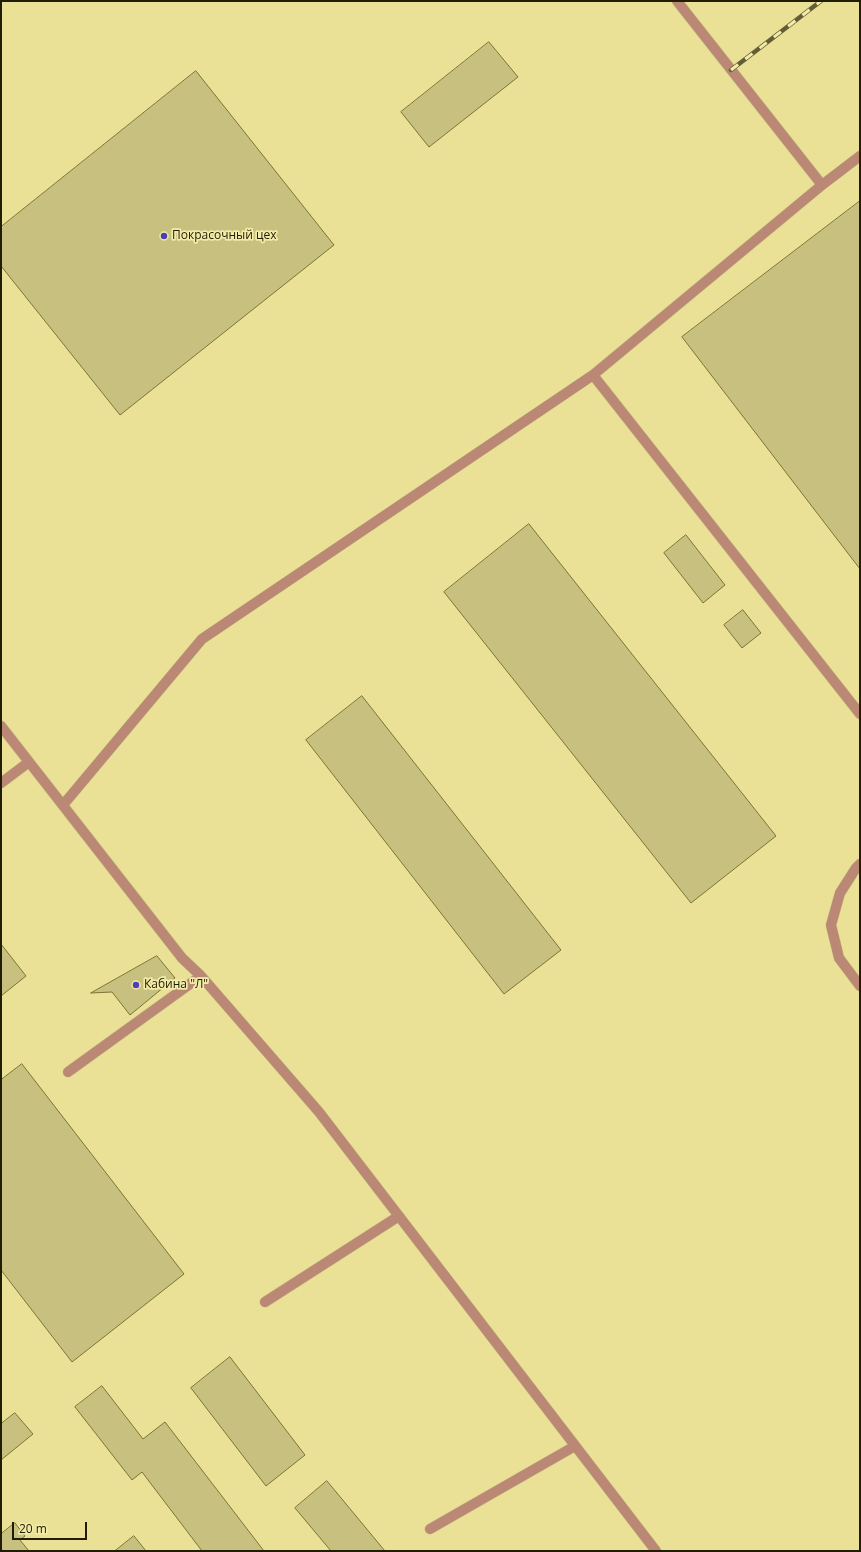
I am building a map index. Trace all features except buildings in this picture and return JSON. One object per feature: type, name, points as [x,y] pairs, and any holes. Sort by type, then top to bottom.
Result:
[{"type":"lane","points":[[677,1],[822,185]]},
{"type":"lane","points":[[63,805],[202,640],[593,375],[822,185],[860,156]]},
{"type":"lane","points":[[593,375],[860,714]]},
{"type":"lane","points":[[1,726],[182,958],[201,976],[319,1112],[656,1551]]},
{"type":"lane","points":[[1,783],[29,762]]},
{"type":"lane","points":[[860,864],[840,893],[831,925],[839,958],[860,986]]},
{"type":"lane","points":[[68,1072],[201,976]]},
{"type":"lane","points":[[265,1302],[399,1216]]},
{"type":"lane","points":[[430,1529],[575,1446]]},
{"type":"shaded area","points":[[1,1],[860,1],[860,1551],[1,1551]]},
{"type":"railway","points":[[731,70],[821,1]]},
{"type":"place","name":"Покрасочный цех","points":[[164,236]]},
{"type":"place","name":"Кабина \"Л\"","points":[[136,985]]}]
